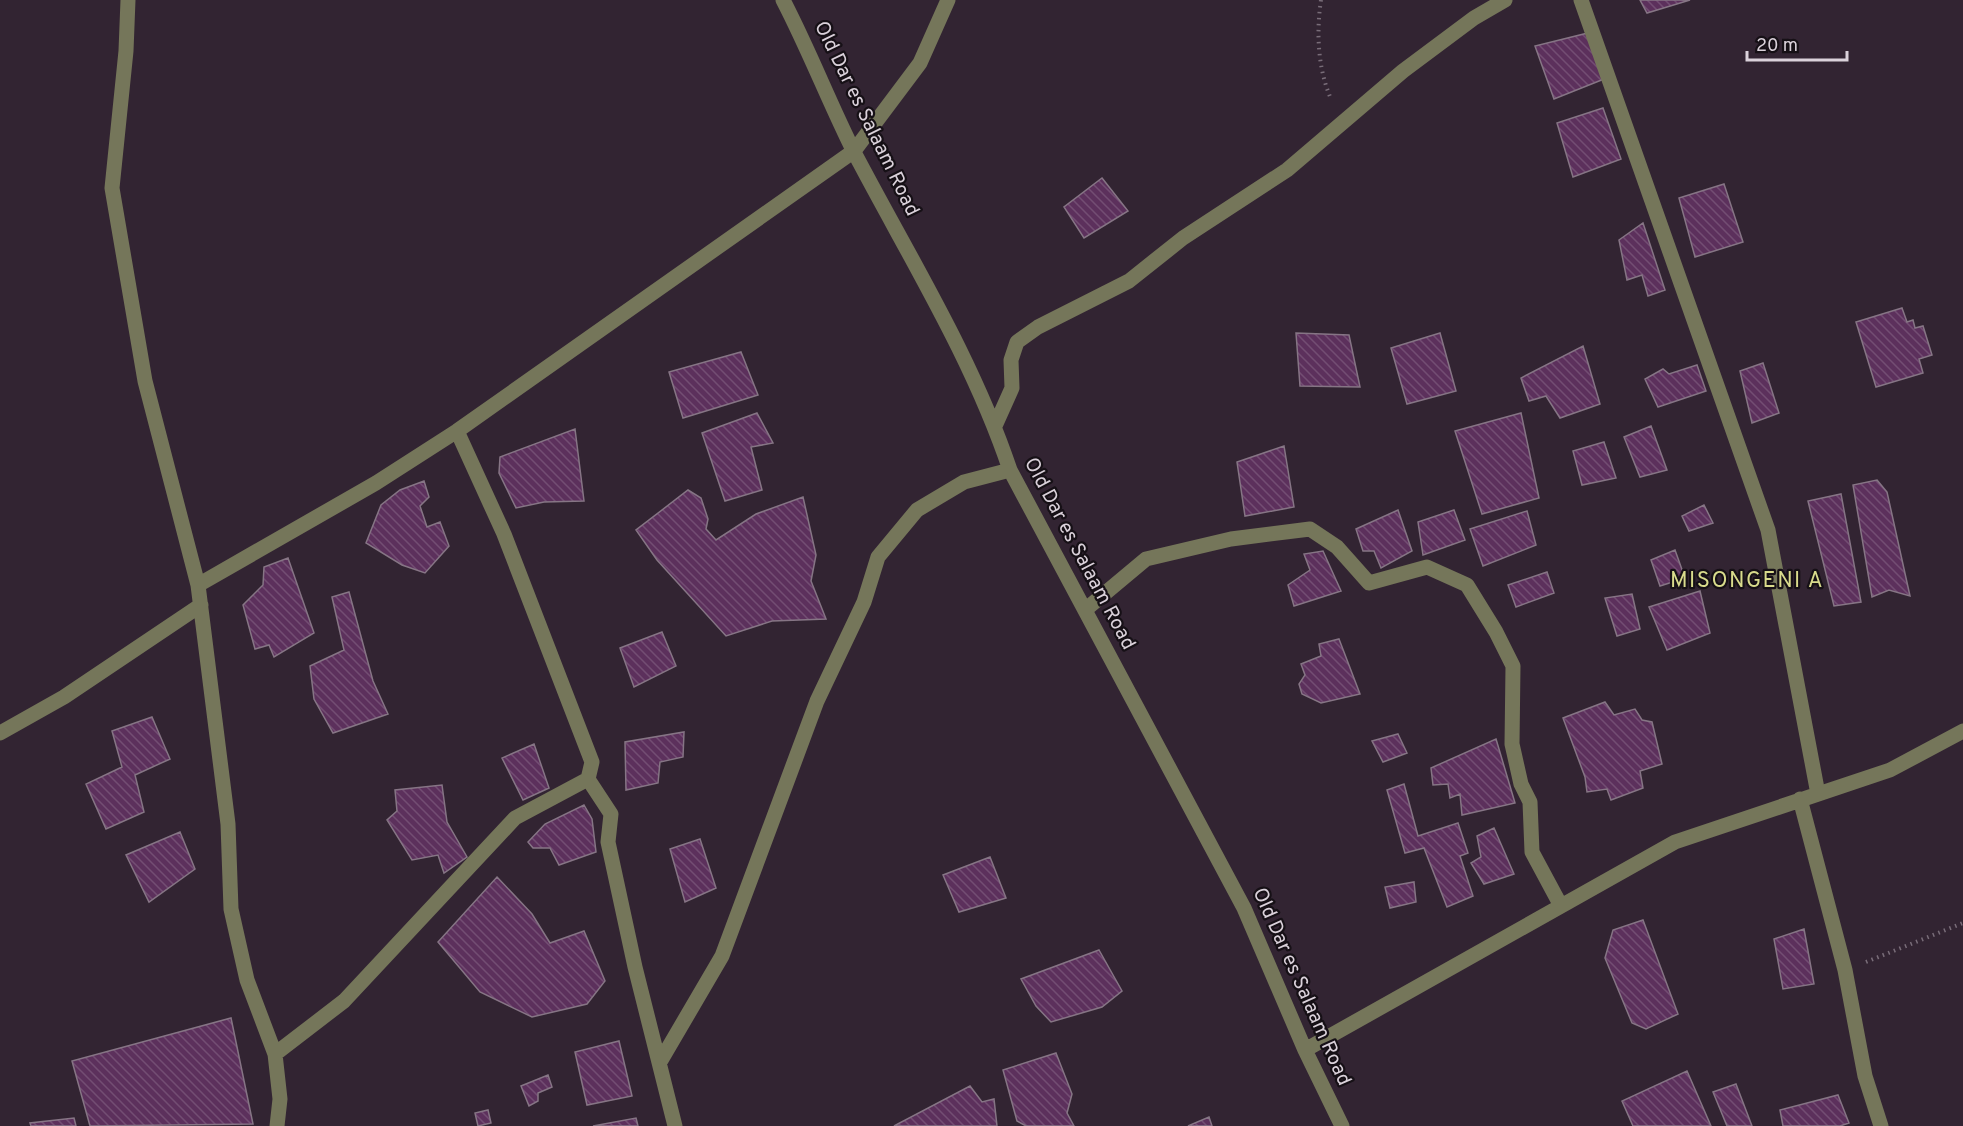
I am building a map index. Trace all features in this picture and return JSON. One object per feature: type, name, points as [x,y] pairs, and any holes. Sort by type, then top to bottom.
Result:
[{"type":"street","points":[[128,0],[126,51],[112,188],[145,381],[198,585],[228,824],[231,909],[247,980],[275,1054],[280,1099],[277,1126]]},
{"type":"street","name":"Old Dar es Salaam Road","points":[[783,0],[854,151],[951,328],[995,426],[1010,470],[1244,908],[1305,1050],[1342,1126]]},
{"type":"street","points":[[198,585],[376,483],[457,432],[854,151],[920,63],[948,0]]},
{"type":"street","points":[[995,426],[1012,388],[1011,360],[1017,342],[1038,327],[1129,281],[1183,238],[1287,170],[1340,122],[1474,18],[1505,0]]},
{"type":"street","points":[[1581,0],[1768,530],[1818,794]]},
{"type":"street","points":[[457,432],[504,534],[592,762],[588,779],[611,814],[608,842],[635,967],[675,1126]]},
{"type":"street","points":[[660,1062],[722,956],[817,700],[864,602],[878,557],[917,510],[964,482],[1010,470]]},
{"type":"street","points":[[1085,610],[1146,560],[1231,539],[1310,529],[1337,547],[1369,583],[1427,567],[1467,585],[1496,632],[1512,666],[1512,744],[1521,784],[1530,802],[1532,852],[1561,906]]},
{"type":"street","points":[[0,734],[64,697],[201,605]]},
{"type":"street","points":[[1305,1050],[1675,842],[1890,770],[1963,731]]},
{"type":"street","points":[[275,1054],[344,1001],[515,818],[588,779]]},
{"type":"street","points":[[1800,800],[1845,970],[1865,1076],[1881,1126]]},
{"type":"path","points":[[1321,0],[1318,15],[1321,68],[1340,122]]},
{"type":"path","points":[[1845,970],[1963,923]]},
{"type":"building","points":[[1640,0],[1690,0],[1647,13]]},
{"type":"building","points":[[1588,33],[1604,79],[1554,99],[1535,46]]},
{"type":"building","points":[[1603,108],[1621,159],[1573,177],[1557,123]]},
{"type":"building","points":[[1102,178],[1128,211],[1084,238],[1064,207]]},
{"type":"building","points":[[1724,184],[1743,242],[1695,257],[1679,198]]},
{"type":"building","points":[[1643,223],[1665,290],[1648,296],[1642,275],[1627,280],[1619,240]]},
{"type":"building","points":[[1902,308],[1907,322],[1913,320],[1915,328],[1923,326],[1932,355],[1919,359],[1923,373],[1876,387],[1856,322]]},
{"type":"building","points":[[1296,333],[1349,335],[1360,387],[1300,386]]},
{"type":"building","points":[[1440,333],[1456,391],[1407,404],[1391,348]]},
{"type":"building","points":[[1583,346],[1600,404],[1560,418],[1546,396],[1529,401],[1521,378]]},
{"type":"building","points":[[741,352],[758,395],[683,418],[669,372]]},
{"type":"building","points":[[1763,363],[1779,413],[1752,423],[1740,371]]},
{"type":"building","points":[[1697,365],[1706,391],[1658,407],[1645,379],[1663,369],[1669,374]]},
{"type":"building","points":[[757,413],[773,443],[751,447],[762,490],[725,501],[702,433]]},
{"type":"building","points":[[1521,413],[1539,498],[1482,514],[1455,431]]},
{"type":"building","points":[[1651,426],[1667,470],[1640,477],[1624,437]]},
{"type":"building","points":[[575,429],[584,501],[544,502],[516,508],[499,473],[500,457]]},
{"type":"building","points":[[1604,442],[1616,478],[1582,485],[1573,451]]},
{"type":"building","points":[[1284,446],[1294,507],[1245,516],[1237,462]]},
{"type":"building","points":[[1877,480],[1887,492],[1910,596],[1889,590],[1872,597],[1853,485]]},
{"type":"building","points":[[424,481],[429,497],[420,506],[427,527],[440,522],[449,546],[425,573],[402,565],[366,543],[381,505],[400,490]]},
{"type":"building","points":[[688,490],[701,498],[708,519],[706,529],[716,540],[756,514],[803,497],[816,555],[811,581],[826,619],[772,621],[726,636],[657,560],[636,530]]},
{"type":"building","points":[[1841,494],[1861,602],[1834,606],[1808,501]]},
{"type":"building","points":[[1704,505],[1713,523],[1689,531],[1682,516]]},
{"type":"building","points":[[1398,510],[1412,551],[1381,568],[1374,551],[1363,551],[1356,529]]},
{"type":"building","points":[[1454,510],[1465,540],[1423,555],[1418,522]]},
{"type":"building","points":[[1527,511],[1536,545],[1483,566],[1470,529]]},
{"type":"building","points":[[1675,550],[1685,578],[1660,586],[1651,560]]},
{"type":"building","points":[[1323,551],[1341,591],[1294,606],[1288,585],[1310,570],[1304,554]]},
{"type":"building","points":[[288,558],[314,633],[274,657],[269,645],[255,649],[243,605],[263,585],[264,567]]},
{"type":"building","points":[[1547,572],[1554,593],[1516,607],[1508,585]]},
{"type":"building","points":[[1700,591],[1710,633],[1667,650],[1649,607]]},
{"type":"building","points":[[349,592],[373,681],[388,714],[333,733],[314,699],[310,666],[344,650],[332,597]]},
{"type":"building","points":[[1632,594],[1640,629],[1617,636],[1605,598]]},
{"type":"building","points":[[662,632],[676,666],[634,687],[620,648]]},
{"type":"building","points":[[1339,639],[1360,694],[1321,703],[1302,694],[1299,684],[1305,675],[1301,664],[1321,656],[1319,644]]},
{"type":"building","points":[[1605,702],[1614,715],[1635,709],[1642,720],[1652,722],[1662,764],[1640,771],[1643,788],[1611,800],[1607,789],[1587,792],[1585,777],[1563,718]]},
{"type":"building","points":[[152,717],[170,759],[135,775],[144,812],[106,829],[86,784],[122,767],[112,731]]},
{"type":"building","points":[[684,732],[683,757],[660,762],[658,783],[626,790],[625,742]]},
{"type":"building","points":[[1398,734],[1407,753],[1383,762],[1372,741]]},
{"type":"building","points":[[1496,739],[1515,803],[1462,815],[1460,794],[1450,798],[1448,784],[1433,785],[1431,768]]},
{"type":"building","points":[[534,744],[549,788],[523,800],[502,758]]},
{"type":"building","points":[[1404,784],[1418,836],[1458,823],[1468,853],[1460,856],[1473,896],[1447,907],[1424,848],[1405,853],[1387,790]]},
{"type":"building","points":[[442,785],[447,822],[467,857],[444,873],[438,855],[412,860],[387,820],[397,811],[395,790]]},
{"type":"building","points":[[584,805],[592,819],[596,852],[559,865],[550,848],[533,848],[528,842],[545,824]]},
{"type":"building","points":[[1494,828],[1514,874],[1484,884],[1471,863],[1481,857],[1477,836]]},
{"type":"building","points":[[180,832],[195,869],[149,902],[126,855]]},
{"type":"building","points":[[700,839],[716,888],[685,902],[670,849]]},
{"type":"building","points":[[990,857],[1006,898],[959,912],[943,875]]},
{"type":"building","points":[[497,877],[532,914],[550,943],[584,931],[605,981],[587,1004],[532,1017],[480,992],[438,942]]},
{"type":"building","points":[[1414,882],[1416,902],[1390,908],[1385,887]]},
{"type":"building","points":[[1643,920],[1678,1014],[1646,1029],[1632,1023],[1605,958],[1613,930]]},
{"type":"building","points":[[1804,929],[1814,984],[1783,989],[1774,939]]},
{"type":"building","points":[[1099,950],[1122,991],[1102,1007],[1051,1022],[1036,1006],[1021,979]]},
{"type":"building","points":[[231,1018],[253,1124],[90,1126],[72,1061]]},
{"type":"building","points":[[619,1041],[632,1096],[587,1105],[575,1052]]},
{"type":"building","points":[[1056,1053],[1072,1094],[1067,1113],[1074,1126],[1026,1126],[1017,1121],[1003,1070]]},
{"type":"building","points":[[1687,1071],[1711,1126],[1633,1126],[1622,1101]]},
{"type":"building","points":[[548,1075],[552,1087],[538,1093],[538,1101],[529,1106],[521,1086]]},
{"type":"building","points":[[1736,1084],[1752,1126],[1727,1126],[1713,1092]]},
{"type":"building","points":[[970,1086],[982,1102],[994,1099],[997,1126],[894,1126]]},
{"type":"building","points":[[1838,1095],[1849,1123],[1840,1126],[1783,1126],[1780,1110]]},
{"type":"building","points":[[488,1110],[491,1123],[478,1126],[475,1113]]},
{"type":"building","points":[[1209,1117],[1212,1126],[1188,1126]]},
{"type":"building","points":[[74,1118],[76,1126],[31,1126],[30,1123]]},
{"type":"building","points":[[636,1118],[638,1126],[593,1126]]},
{"type":"district","name":"MISONGENI A","points":[[1747,581]]}]
